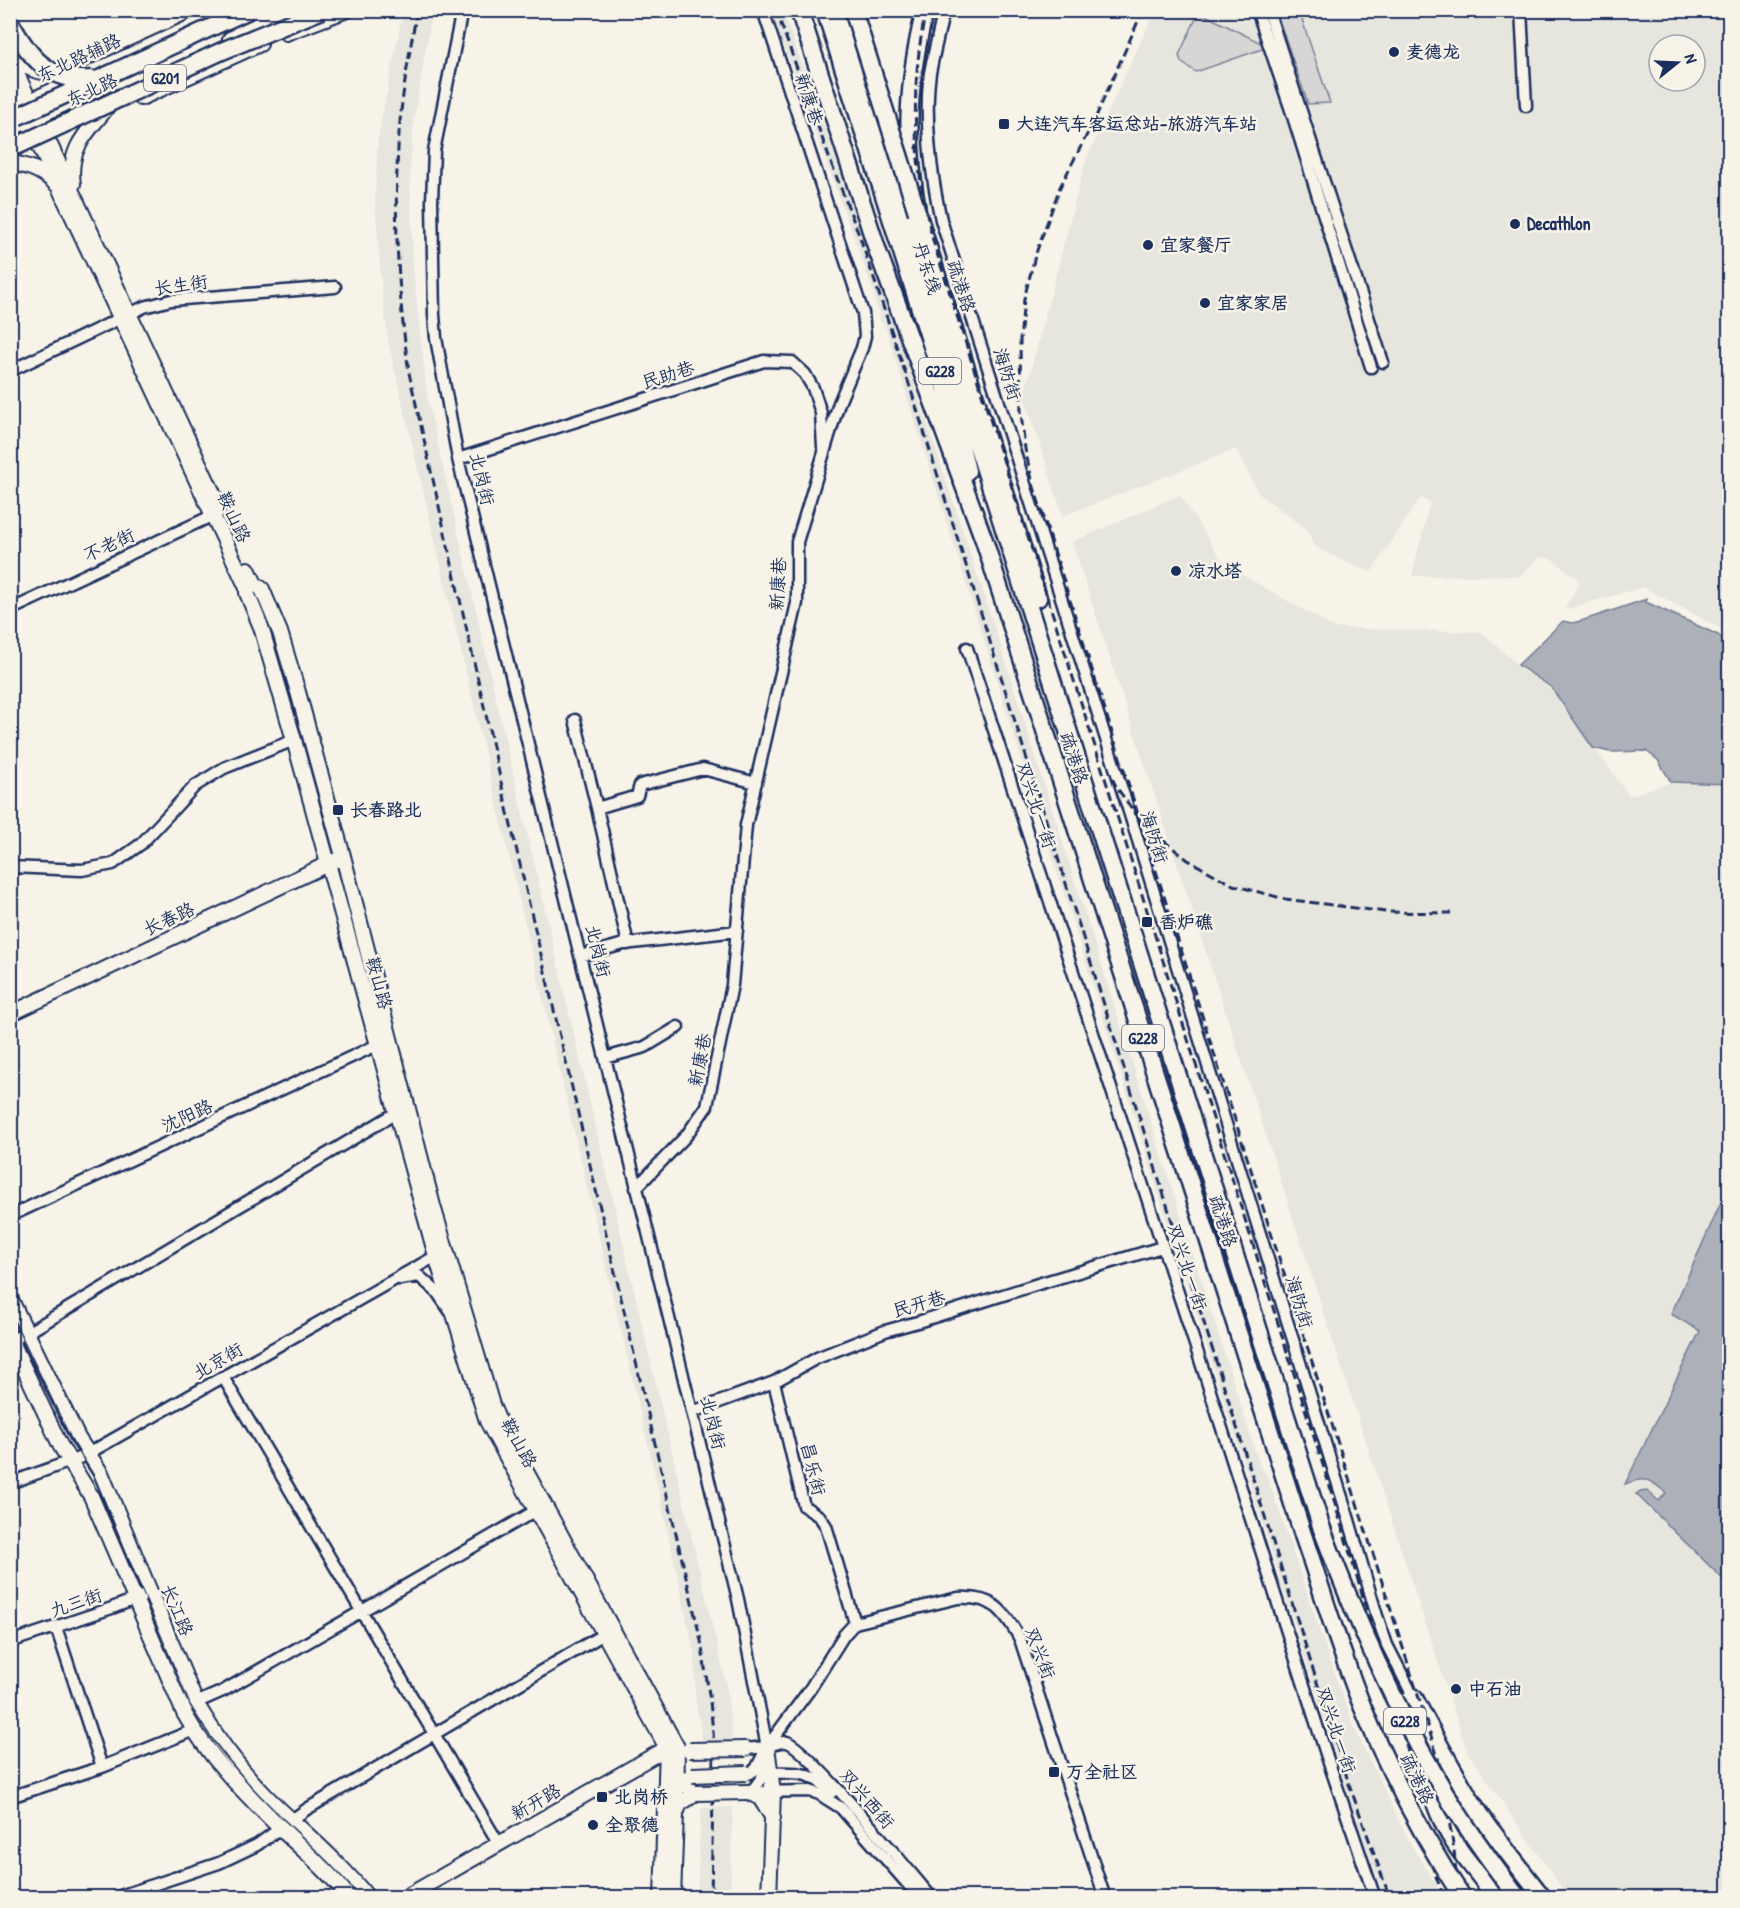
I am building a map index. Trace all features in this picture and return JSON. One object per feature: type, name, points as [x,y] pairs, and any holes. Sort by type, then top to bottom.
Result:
[{"type":"highway","name":"东北路","points":[[10,120],[108,70],[249,10]]},
{"type":"highway","points":[[799,10],[885,251],[921,342],[936,414],[984,540]]},
{"type":"highway","points":[[814,10],[885,251]]},
{"type":"highway","name":"丹东线","points":[[825,10],[952,409],[984,540]]},
{"type":"highway","points":[[839,10],[971,403]]},
{"type":"highway","points":[[858,10],[852,10],[917,212]]},
{"type":"highway","name":"G228","points":[[917,212],[910,171],[908,133],[910,89],[925,10]]},
{"type":"highway","name":"东北路","points":[[10,149],[276,28],[337,11]]},
{"type":"highway","points":[[10,22],[37,62],[51,72],[65,78],[80,80],[108,70]]},
{"type":"highway","name":"疏港路","points":[[917,212],[971,403],[1133,910],[1151,992],[1322,1529],[1362,1630],[1412,1734],[1463,1821],[1518,1897]]},
{"type":"highway","name":"疏港路","points":[[984,540],[1303,1535],[1351,1675],[1385,1758],[1437,1858],[1463,1898]]},
{"type":"highway","points":[[1411,1699],[1424,1732],[1434,1799],[1441,1818],[1456,1846],[1496,1898]]},
{"type":"highway","points":[[1424,1732],[1440,1746],[1459,1782],[1495,1836],[1543,1898]]},
{"type":"highway","points":[[1434,1799],[1439,1786],[1452,1780],[1459,1782]]},
{"type":"main road","name":"东北路辅路","points":[[21,105],[108,70],[229,10]]},
{"type":"main road","name":"东北路","points":[[10,140],[35,123],[268,10]]},
{"type":"main road","name":"东北路","points":[[92,97],[120,90],[218,44],[300,10]]},
{"type":"main road","points":[[10,158],[225,59],[337,11]]},
{"type":"main road","points":[[10,53],[21,64],[44,73],[108,70]]},
{"type":"main road","name":"鞍山路","points":[[10,59],[21,105]]},
{"type":"main road","name":"鞍山路","points":[[10,83],[21,105],[35,123],[75,198],[125,317]]},
{"type":"main road","points":[[75,198],[71,165],[75,151],[82,136],[101,116],[120,90]]},
{"type":"main road","name":"东北路","points":[[10,129],[35,123]]},
{"type":"main road","name":"鞍山路","points":[[44,142],[60,188],[125,317],[217,513],[255,584],[262,589],[280,632],[343,856],[433,1206],[492,1405],[604,1634],[678,1749]]},
{"type":"main road","points":[[10,163],[39,170],[60,188]]},
{"type":"main road","name":"鞍山路","points":[[217,513],[261,627],[436,1256],[486,1421],[541,1508],[678,1749],[672,1771],[662,1898]]},
{"type":"main road","name":"长春路","points":[[10,1014],[343,856]]},
{"type":"main road","name":"长江路","points":[[10,1298],[78,1438],[101,1473],[196,1702],[209,1725],[267,1797],[285,1824],[350,1898]]},
{"type":"main road","name":"长江路","points":[[11,1339],[60,1445],[90,1496],[194,1730],[238,1785],[347,1873],[368,1898]]},
{"type":"main road","name":"北岗街","points":[[767,1746],[768,1773],[773,1792],[769,1898]]},
{"type":"main road","points":[[678,1749],[746,1749]]},
{"type":"main road","name":"新开路","points":[[404,1898],[633,1768],[678,1749]]},
{"type":"main road","points":[[633,1768],[646,1765],[692,1775],[748,1773]]},
{"type":"main road","points":[[672,1771],[696,1793]]},
{"type":"main road","points":[[672,1771],[676,1813],[673,1898]]},
{"type":"main road","points":[[676,1813],[680,1804],[696,1793],[748,1792],[760,1798],[773,1818]]},
{"type":"street","name":"北岗街","points":[[462,10],[434,151],[432,201],[435,327],[458,459],[738,1599],[767,1746]]},
{"type":"street","name":"新康巷","points":[[636,1188],[686,1136],[707,1106],[732,985],[746,825],[797,603],[797,542],[839,403],[865,336],[865,325],[763,10]]},
{"type":"street","name":"海防街","points":[[944,10],[930,75],[929,106],[930,141],[940,220],[1126,802],[1377,1616],[1411,1699]]},
{"type":"street","points":[[1257,10],[1291,110],[1371,367]]},
{"type":"street","points":[[1268,10],[1383,362]]},
{"type":"street","points":[[1521,10],[1526,106]]},
{"type":"street","name":"长生街","points":[[10,371],[144,307],[171,300],[335,287]]},
{"type":"street","name":"民助巷","points":[[458,459],[764,361],[792,362],[805,374],[813,388],[821,413],[823,454]]},
{"type":"street","points":[[813,388],[822,400],[831,405],[839,403]]},
{"type":"street","name":"不老街","points":[[10,610],[217,513]]},
{"type":"street","name":"双兴北一街","points":[[967,648],[1202,1366],[1327,1757],[1375,1898]]},
{"type":"street","points":[[575,720],[628,944]]},
{"type":"street","points":[[10,867],[82,870],[113,864],[141,844],[195,786],[224,768],[294,740]]},
{"type":"street","points":[[597,808],[637,796],[640,785],[703,769],[756,783]]},
{"type":"street","points":[[580,956],[628,944],[737,931]]},
{"type":"street","points":[[605,1058],[645,1047],[678,1027]]},
{"type":"street","name":"沈阳路","points":[[10,1216],[377,1045]]},
{"type":"street","points":[[11,1339],[27,1333],[396,1113]]},
{"type":"street","name":"民开巷","points":[[692,1412],[774,1382],[817,1358],[885,1330],[1162,1247]]},
{"type":"street","name":"北京街","points":[[10,1483],[89,1454],[436,1256]]},
{"type":"street","points":[[394,1280],[419,1276],[437,1292],[456,1320]]},
{"type":"street","points":[[223,1377],[499,1844]]},
{"type":"street","name":"昌乐街","points":[[774,1382],[804,1506],[820,1517],[826,1526],[855,1623]]},
{"type":"street","points":[[183,1709],[223,1690],[541,1508]]},
{"type":"street","name":"九三街","points":[[10,1642],[151,1593]]},
{"type":"street","name":"双兴街","points":[[855,1623],[943,1601],[973,1598],[985,1600],[998,1608],[1010,1621],[1020,1639],[1105,1898]]},
{"type":"street","points":[[748,1773],[756,1769],[767,1746],[810,1689],[844,1635],[855,1623]]},
{"type":"street","points":[[56,1627],[102,1767]]},
{"type":"street","points":[[114,1898],[219,1863],[257,1845],[285,1824],[604,1634]]},
{"type":"street","name":"双兴西街","points":[[759,1709],[770,1726],[798,1748],[827,1778],[932,1898]]},
{"type":"street","points":[[10,1797],[102,1767],[194,1730]]},
{"type":"street","points":[[746,1749],[789,1742]]},
{"type":"street","points":[[748,1773],[798,1773],[811,1770],[827,1778]]},
{"type":"street","points":[[748,1792],[768,1773]]},
{"type":"street","points":[[798,1773],[817,1779],[841,1808]]},
{"type":"street","name":"双兴西街","points":[[748,1792],[810,1791],[819,1794],[841,1808],[920,1898]]},
{"type":"shaded area","points":[[403,11],[432,11],[414,119],[410,169],[413,268],[428,402],[726,1684],[733,1744],[703,1745],[695,1696],[695,1657],[660,1496],[389,346],[382,292],[375,200],[378,137]]},
{"type":"shaded area","points":[[771,11],[783,11],[893,319],[998,638],[1260,1466],[1267,1476],[1339,1687],[1359,1738],[1411,1845],[1444,1897],[1385,1897],[1357,1823],[884,323],[881,322],[872,287]]},
{"type":"shaded area","points":[[1155,11],[1729,11],[1729,633],[1643,587],[1564,610],[1580,581],[1552,559],[1539,557],[1520,576],[1412,576],[1430,502],[1420,498],[1371,572],[1351,565],[1314,546],[1307,529],[1259,494],[1236,449],[1063,516],[1024,396],[1086,160]]},
{"type":"shaded area","points":[[1276,11],[1299,11],[1330,103],[1308,104]]},
{"type":"shaded area","points":[[1199,12],[1263,44],[1265,48],[1196,72],[1181,62],[1179,55]]},
{"type":"shaded area","points":[[1180,495],[1225,565],[1335,628],[1482,632],[1518,665],[1551,687],[1629,796],[1671,782],[1729,784],[1729,1193],[1726,1192],[1672,1314],[1700,1331],[1625,1483],[1645,1479],[1667,1493],[1659,1501],[1637,1494],[1729,1585],[1729,1897],[1568,1897],[1467,1751],[1072,542]]},
{"type":"shaded area","points":[[1647,599],[1646,602],[1718,635],[1729,644],[1729,784],[1671,782],[1658,760],[1646,751],[1610,752],[1593,748],[1551,687],[1518,665],[1563,621],[1572,623],[1581,621]]},
{"type":"shaded area","points":[[1726,1191],[1730,1193],[1729,1585],[1636,1494],[1647,1491],[1659,1501],[1666,1493],[1647,1480],[1625,1484],[1700,1331],[1671,1314]]},
{"type":"shaded area","points":[[733,1807],[730,1897],[697,1897],[701,1808]]},
{"type":"tram line","points":[[10,1312],[71,1439],[94,1476],[190,1705],[208,1733],[239,1772],[273,1809],[329,1863],[360,1898]]},
{"type":"railway","points":[[417,10],[401,111],[396,209],[401,308],[409,373],[508,813],[701,1641],[714,1743],[711,1898]]},
{"type":"railway","points":[[776,10],[861,240],[909,384],[1349,1784],[1390,1898]]},
{"type":"railway","points":[[926,10],[917,70],[916,128],[921,186],[934,244],[1329,1484],[1408,1752],[1431,1863],[1444,1898]]},
{"type":"railway","points":[[1143,10],[1094,121],[1060,187],[1035,256],[1024,299],[1020,340],[1021,413],[1025,449],[1033,484],[1438,1758],[1454,1849],[1458,1898]]},
{"type":"railway","points":[[1112,778],[1140,820],[1188,860],[1233,885],[1285,899],[1386,912],[1451,913]]},
{"type":"place","name":"麦德龙","points":[[1394,52]]},
{"type":"place","name":"大连汽车客运总站-旅游汽车站","points":[[1004,124]]},
{"type":"place","name":"Decathlon","points":[[1515,224]]},
{"type":"place","name":"宜家餐厅","points":[[1148,245]]},
{"type":"place","name":"宜家家居","points":[[1205,303]]},
{"type":"place","name":"凉水塔","points":[[1176,571]]},
{"type":"place","name":"长春路北","points":[[338,810]]},
{"type":"place","name":"香炉礁","points":[[1147,922]]},
{"type":"place","name":"中石油","points":[[1456,1689]]},
{"type":"place","name":"万全社区","points":[[1054,1772]]},
{"type":"place","name":"北岗桥","points":[[602,1797]]},
{"type":"place","name":"全聚德","points":[[593,1825]]}]
